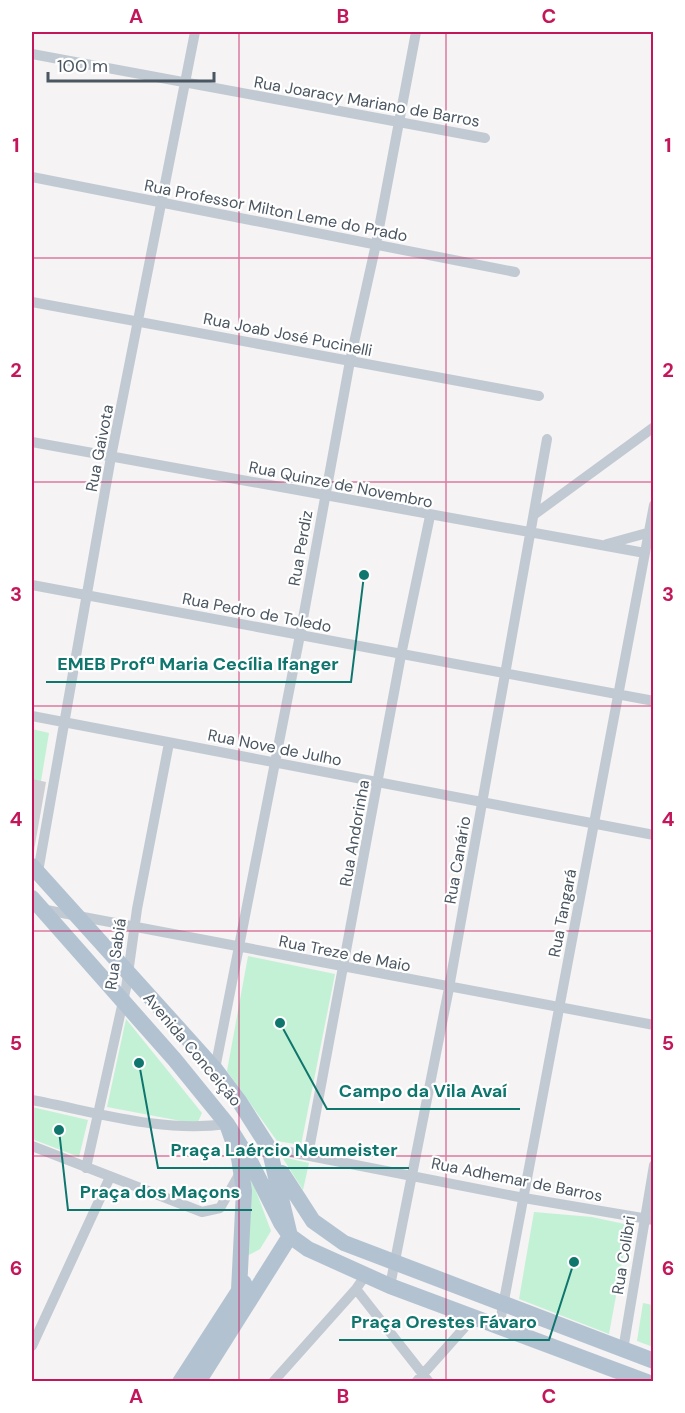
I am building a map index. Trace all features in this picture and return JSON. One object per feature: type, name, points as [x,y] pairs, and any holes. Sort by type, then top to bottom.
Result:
[{"type":"main road","name":"Avenida Conceição","points":[[34,869],[214,1069],[269,1148],[290,1236]]},
{"type":"main road","name":"Avenida Conceição","points":[[35,905],[123,1002],[227,1124],[242,1170],[244,1216],[238,1290],[180,1382]]},
{"type":"main road","points":[[227,1124],[251,1163],[273,1211],[290,1236],[308,1250],[360,1282],[390,1286],[647,1382]]},
{"type":"main road","points":[[269,1148],[313,1221],[344,1243],[654,1361]]},
{"type":"main road","points":[[290,1236],[344,1243]]},
{"type":"main road","points":[[198,1382],[290,1236]]},
{"type":"main road","points":[[238,1290],[290,1236]]},
{"type":"main road","points":[[268,1268],[308,1250]]},
{"type":"street","name":"Rua Gaivota","points":[[34,869],[87,596],[111,457],[140,321],[195,32]]},
{"type":"street","name":"Rua Perdiz","points":[[214,1069],[240,948],[350,361],[376,244],[416,32]]},
{"type":"street","name":"Rua Joaracy Mariano de Barros","points":[[32,54],[485,138]]},
{"type":"street","name":"Rua Professor Milton Leme do Prado","points":[[32,177],[515,272]]},
{"type":"street","name":"Rua Joab José Pucinelli","points":[[32,302],[539,396]]},
{"type":"street","points":[[535,514],[654,426]]},
{"type":"street","name":"Rua Canário","points":[[390,1286],[449,988],[507,675],[547,439]]},
{"type":"street","name":"Rua Quinze de Novembro","points":[[32,442],[430,516],[605,544],[645,553]]},
{"type":"street","name":"Rua Tangará","points":[[499,1327],[505,1305],[654,505]]},
{"type":"street","name":"Rua Andorinha","points":[[308,1155],[401,655],[430,516]]},
{"type":"street","points":[[605,544],[647,533]]},
{"type":"street","name":"Rua Pedro de Toledo","points":[[32,585],[654,701]]},
{"type":"street","name":"Rua Nove de Julho","points":[[32,716],[654,835]]},
{"type":"street","name":"Rua Sabiá","points":[[86,1168],[129,974],[134,928],[169,742]]},
{"type":"street","name":"Rua Treze de Maio","points":[[35,905],[134,928],[654,1025]]},
{"type":"street","points":[[32,1100],[173,1127],[227,1124]]},
{"type":"street","points":[[32,1146],[193,1210],[207,1212],[220,1208],[242,1170]]},
{"type":"street","name":"Rua Adhemar de Barros","points":[[269,1148],[524,1198],[649,1219]]},
{"type":"street","name":"Rua Colibri","points":[[623,1350],[649,1219],[654,1165]]},
{"type":"street","points":[[32,1346],[110,1177]]},
{"type":"street","points":[[273,1382],[360,1282],[423,1379],[473,1318]]},
{"type":"green space","points":[[32,729],[49,733],[32,835]]},
{"type":"green space","points":[[248,956],[335,974],[301,1145],[277,1141],[227,1071]]},
{"type":"green space","points":[[126,1019],[202,1113],[197,1124],[107,1107]]},
{"type":"green space","points":[[32,1107],[88,1120],[79,1157],[32,1139]]},
{"type":"green space","points":[[282,1157],[309,1163],[303,1190]]},
{"type":"green space","points":[[248,1175],[271,1231],[260,1249],[245,1257]]},
{"type":"green space","points":[[534,1212],[592,1217],[629,1225],[609,1334],[519,1299]]},
{"type":"green space","points":[[643,1303],[653,1305],[653,1347],[637,1341]]},
{"type":"building","points":[[32,779],[46,782],[33,856],[32,855]]},
{"type":"place","name":"EMEB Profª Maria Cecília Ifanger","points":[[364,575]]},
{"type":"place","name":"Campo da Vila Avaí","points":[[280,1023]]},
{"type":"place","name":"Praça Laércio Neumeister","points":[[139,1063]]},
{"type":"place","name":"Praça dos Maçons","points":[[59,1130]]},
{"type":"place","name":"Praça Orestes Fávaro","points":[[574,1262]]}]
